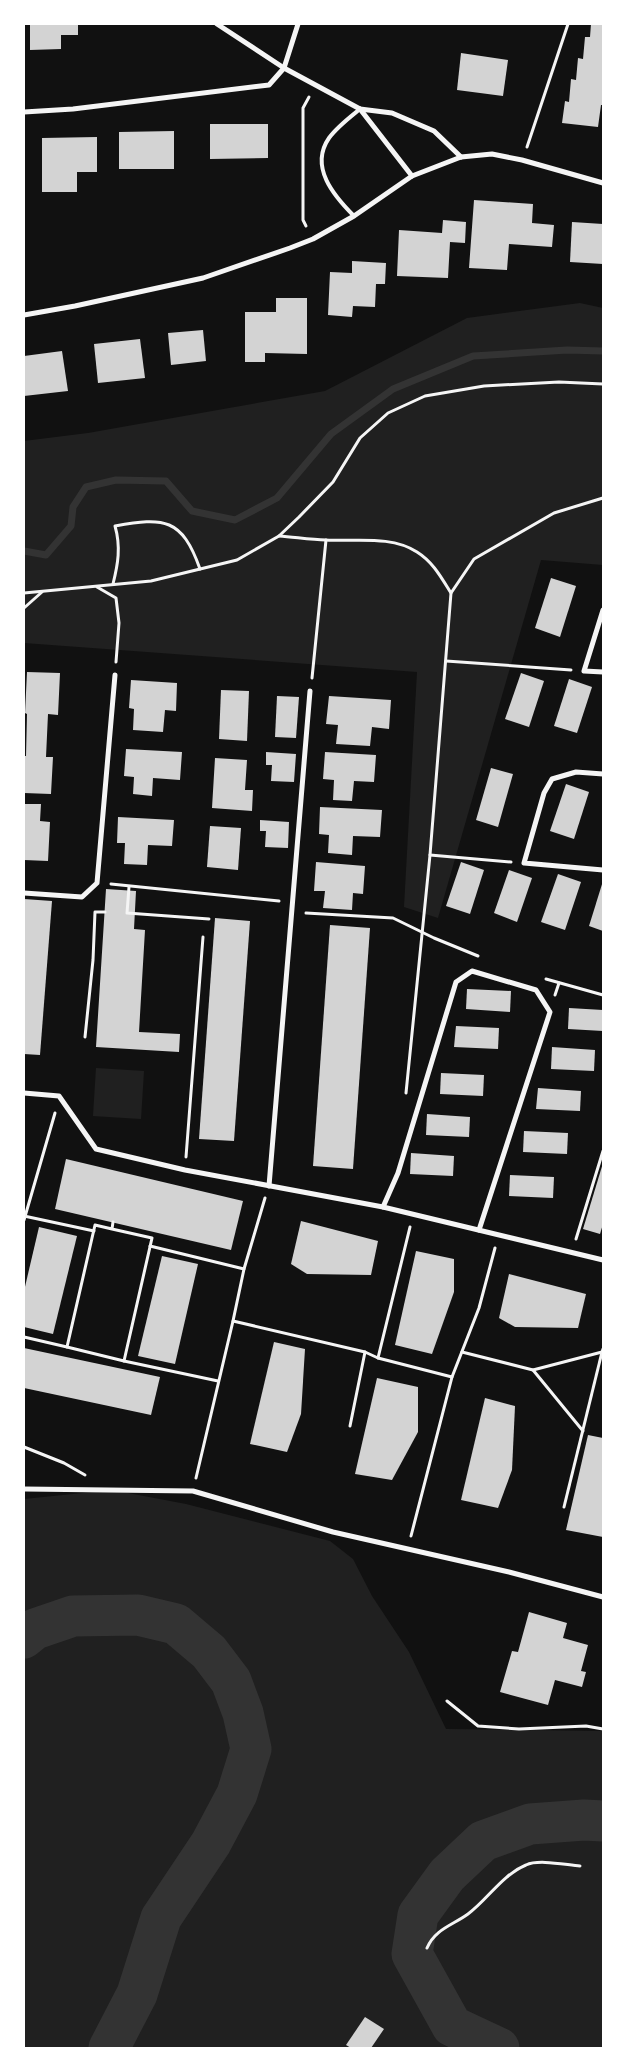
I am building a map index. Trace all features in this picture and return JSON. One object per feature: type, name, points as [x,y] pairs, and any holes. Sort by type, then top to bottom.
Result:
[{"type":"street","points":[[217,24],[284,68],[360,109],[392,114],[434,131],[461,157]]},
{"type":"street","points":[[24,112],[73,109],[269,85],[284,68],[298,24]]},
{"type":"street","points":[[360,109],[412,176]]},
{"type":"street","points":[[24,315],[75,306],[203,278],[290,248],[313,239],[354,216],[412,176],[461,157],[492,154],[522,160],[603,183]]},
{"type":"street","points":[[603,610],[584,671],[603,672]]},
{"type":"street","points":[[24,893],[82,897],[97,883],[115,675]]},
{"type":"street","points":[[269,1186],[310,691]]},
{"type":"street","points":[[603,774],[576,772],[552,778],[544,793],[524,863],[603,870]]},
{"type":"street","points":[[383,1207],[398,1173],[456,982],[472,971],[536,990],[550,1012],[479,1230]]},
{"type":"street","points":[[24,1093],[59,1096],[96,1149],[185,1170],[383,1207],[603,1260]]},
{"type":"street","points":[[24,1489],[193,1491],[333,1532],[603,1596]]},
{"type":"lane","points":[[354,216],[327,185],[323,171],[322,155],[328,139],[360,109]]},
{"type":"path","points":[[522,160],[568,24]]},
{"type":"path","points":[[313,239],[302,220],[303,108],[316,86]]},
{"type":"path","points":[[24,593],[151,581],[237,560],[280,536],[333,482],[360,438],[388,412],[425,396],[484,386],[559,382],[603,384]]},
{"type":"path","points":[[406,1096],[430,855],[452,593],[474,559],[554,513],[603,498]]},
{"type":"path","points":[[113,584],[118,563],[119,541],[115,526],[158,521],[176,528],[192,547],[200,569]]},
{"type":"path","points":[[280,536],[397,543],[416,551],[434,566],[452,593]]},
{"type":"path","points":[[310,691],[326,540]]},
{"type":"path","points":[[96,586],[116,598],[119,623],[115,675]]},
{"type":"path","points":[[24,608],[43,591]]},
{"type":"path","points":[[446,660],[584,671]]},
{"type":"path","points":[[430,855],[524,863]]},
{"type":"path","points":[[97,883],[292,902]]},
{"type":"path","points":[[129,887],[127,913],[209,919]]},
{"type":"path","points":[[85,1037],[95,912],[105,912]]},
{"type":"path","points":[[292,912],[393,918],[434,938]]},
{"type":"path","points":[[185,1170],[203,938]]},
{"type":"path","points":[[59,1096],[24,1217],[94,1232]]},
{"type":"path","points":[[572,1252],[603,1151]]},
{"type":"path","points":[[193,1491],[244,1268],[269,1186]]},
{"type":"path","points":[[378,1358],[414,1214]]},
{"type":"path","points":[[112,1229],[113,1222]]},
{"type":"path","points":[[66,1347],[96,1225],[152,1238],[124,1362]]},
{"type":"path","points":[[408,1549],[452,1377],[479,1308],[499,1234]]},
{"type":"path","points":[[150,1246],[244,1268]]},
{"type":"path","points":[[233,1322],[365,1352],[378,1358],[452,1377]]},
{"type":"path","points":[[24,1337],[124,1362],[218,1381]]},
{"type":"path","points":[[462,1352],[532,1370],[603,1350],[564,1506]]},
{"type":"path","points":[[350,1426],[365,1352]]},
{"type":"path","points":[[532,1370],[583,1430]]},
{"type":"path","points":[[24,1447],[64,1463],[88,1476]]},
{"type":"path","points":[[447,1701],[478,1726],[519,1729],[586,1726],[603,1729]]},
{"type":"path","points":[[427,1948],[430,1941],[447,1925],[468,1914],[500,1881],[528,1864],[549,1863],[580,1866]]},
{"type":"shaded area","points":[[580,303],[603,308],[603,565],[541,560],[438,918],[404,907],[417,672],[24,643],[24,441],[88,433],[325,391],[467,318]]},
{"type":"shaded area","points":[[96,1068],[144,1071],[141,1119],[93,1116]]},
{"type":"shaded area","points":[[112,1490],[186,1504],[330,1541],[353,1559],[372,1596],[409,1652],[446,1729],[603,1731],[603,2048],[24,2048],[24,1499]]},
{"type":"building","points":[[30,24],[78,24],[78,35],[61,35],[61,49],[30,50]]},
{"type":"building","points":[[591,24],[603,24],[603,105],[601,105],[598,127],[562,123],[565,101],[569,102],[571,79],[576,80],[578,58],[583,59],[585,37],[590,37]]},
{"type":"building","points":[[461,53],[508,60],[503,96],[457,90]]},
{"type":"building","points":[[210,124],[268,124],[268,158],[210,159]]},
{"type":"building","points":[[174,131],[174,169],[119,169],[119,132]]},
{"type":"building","points":[[97,137],[97,172],[77,172],[77,192],[42,192],[42,138]]},
{"type":"building","points":[[474,200],[533,204],[532,223],[554,225],[552,247],[509,244],[507,270],[469,268]]},
{"type":"building","points":[[443,220],[466,222],[465,243],[450,242],[448,278],[397,276],[399,230],[442,233]]},
{"type":"building","points":[[572,222],[603,224],[603,264],[570,262]]},
{"type":"building","points":[[352,261],[386,263],[385,284],[376,284],[375,307],[353,306],[352,317],[328,315],[330,272],[352,273]]},
{"type":"building","points":[[276,298],[307,298],[307,354],[265,353],[265,362],[245,362],[245,312],[276,312]]},
{"type":"building","points":[[203,330],[206,361],[171,365],[168,333]]},
{"type":"building","points":[[140,339],[145,378],[98,383],[94,344]]},
{"type":"building","points":[[62,351],[68,391],[24,396],[24,356]]},
{"type":"building","points":[[551,578],[576,586],[560,637],[535,628]]},
{"type":"building","points":[[27,672],[60,673],[58,715],[48,714],[46,757],[53,757],[51,794],[24,793]]},
{"type":"building","points":[[521,673],[544,681],[529,727],[505,719]]},
{"type":"building","points":[[569,679],[592,687],[577,733],[554,726]]},
{"type":"building","points":[[131,680],[177,683],[176,711],[165,710],[163,732],[133,730],[134,709],[129,708]]},
{"type":"building","points":[[221,690],[249,691],[247,741],[219,739]]},
{"type":"building","points":[[277,696],[299,697],[296,738],[275,737]]},
{"type":"building","points":[[329,696],[391,700],[389,729],[372,727],[370,746],[336,744],[338,725],[326,724]]},
{"type":"building","points":[[126,749],[182,752],[180,780],[153,778],[152,796],[133,794],[134,777],[124,776]]},
{"type":"building","points":[[266,752],[296,754],[294,782],[271,781],[272,765],[266,765]]},
{"type":"building","points":[[325,752],[376,755],[374,782],[354,781],[352,801],[333,800],[334,780],[323,779]]},
{"type":"building","points":[[215,758],[247,760],[245,790],[253,790],[252,811],[212,808]]},
{"type":"building","points":[[491,768],[513,774],[498,827],[476,820]]},
{"type":"building","points":[[566,784],[589,792],[574,839],[550,831]]},
{"type":"building","points":[[24,804],[41,804],[40,821],[50,822],[48,861],[24,860]]},
{"type":"building","points":[[320,807],[382,810],[380,837],[353,836],[352,855],[328,853],[329,835],[319,834]]},
{"type":"building","points":[[118,817],[174,820],[172,846],[148,845],[147,865],[124,864],[125,843],[117,843]]},
{"type":"building","points":[[260,820],[289,822],[288,848],[265,847],[266,831],[260,831]]},
{"type":"building","points":[[210,826],[241,828],[238,870],[207,867]]},
{"type":"building","points":[[316,862],[365,866],[363,894],[353,893],[352,910],[323,908],[325,891],[314,891]]},
{"type":"building","points":[[461,862],[484,870],[470,914],[446,906]]},
{"type":"building","points":[[509,870],[532,878],[517,922],[494,913]]},
{"type":"building","points":[[558,874],[581,882],[565,930],[541,922]]},
{"type":"building","points":[[603,881],[603,931],[589,926]]},
{"type":"building","points":[[106,889],[136,891],[134,929],[145,930],[139,1032],[180,1034],[179,1052],[96,1047]]},
{"type":"building","points":[[24,899],[52,901],[40,1055],[24,1054]]},
{"type":"building","points":[[215,918],[250,921],[234,1141],[199,1139]]},
{"type":"building","points":[[330,925],[370,928],[353,1169],[313,1166]]},
{"type":"building","points":[[467,989],[511,991],[510,1012],[466,1009]]},
{"type":"building","points":[[569,1008],[603,1010],[603,1031],[568,1029]]},
{"type":"building","points":[[456,1026],[499,1028],[498,1049],[454,1047]]},
{"type":"building","points":[[552,1047],[595,1050],[594,1071],[551,1069]]},
{"type":"building","points":[[441,1073],[484,1075],[483,1096],[440,1094]]},
{"type":"building","points":[[538,1088],[581,1091],[580,1111],[536,1109]]},
{"type":"building","points":[[427,1114],[470,1117],[469,1137],[426,1135]]},
{"type":"building","points":[[524,1131],[568,1133],[567,1154],[523,1152]]},
{"type":"building","points":[[411,1153],[454,1156],[453,1176],[410,1174]]},
{"type":"building","points":[[66,1159],[243,1201],[231,1250],[55,1209]]},
{"type":"building","points":[[603,1163],[603,1224],[600,1234],[583,1229]]},
{"type":"building","points":[[510,1175],[554,1177],[553,1198],[509,1196]]},
{"type":"building","points":[[301,1221],[378,1241],[371,1275],[307,1274],[291,1264]]},
{"type":"building","points":[[39,1227],[77,1236],[53,1334],[24,1327],[24,1291]]},
{"type":"building","points":[[416,1251],[454,1259],[454,1292],[432,1354],[395,1345]]},
{"type":"building","points":[[162,1256],[198,1264],[175,1364],[138,1356]]},
{"type":"building","points":[[509,1274],[586,1294],[578,1328],[515,1327],[499,1318]]},
{"type":"building","points":[[274,1342],[305,1349],[301,1414],[287,1452],[250,1444]]},
{"type":"building","points":[[24,1348],[160,1377],[151,1415],[24,1388]]},
{"type":"building","points":[[377,1378],[418,1387],[418,1432],[392,1480],[355,1474]]},
{"type":"building","points":[[485,1398],[515,1406],[512,1470],[498,1508],[461,1500]]},
{"type":"building","points":[[588,1435],[603,1438],[603,1537],[566,1530]]},
{"type":"building","points":[[529,1612],[567,1623],[563,1638],[588,1645],[581,1671],[586,1672],[582,1687],[555,1680],[548,1705],[500,1692],[512,1651],[518,1652]]},
{"type":"building","points":[[365,2017],[384,2029],[371,2048],[351,2048],[346,2045]]},
{"type":"waterway","points":[[24,551],[46,555],[71,526],[73,507],[86,487],[116,480],[166,481],[192,511],[235,520],[277,498],[331,434],[393,389],[473,356],[567,350],[603,351]]},
{"type":"waterway","points":[[24,1638],[35,1629],[73,1616],[138,1615],[176,1624],[209,1652],[231,1681],[243,1713],[251,1749],[237,1794],[211,1843],[161,1918],[137,1994],[109,2048]]},
{"type":"waterway","points":[[499,2048],[452,2026],[412,1954],[418,1915],[447,1875],[483,1841],[530,1824],[584,1820],[603,1821]]}]
